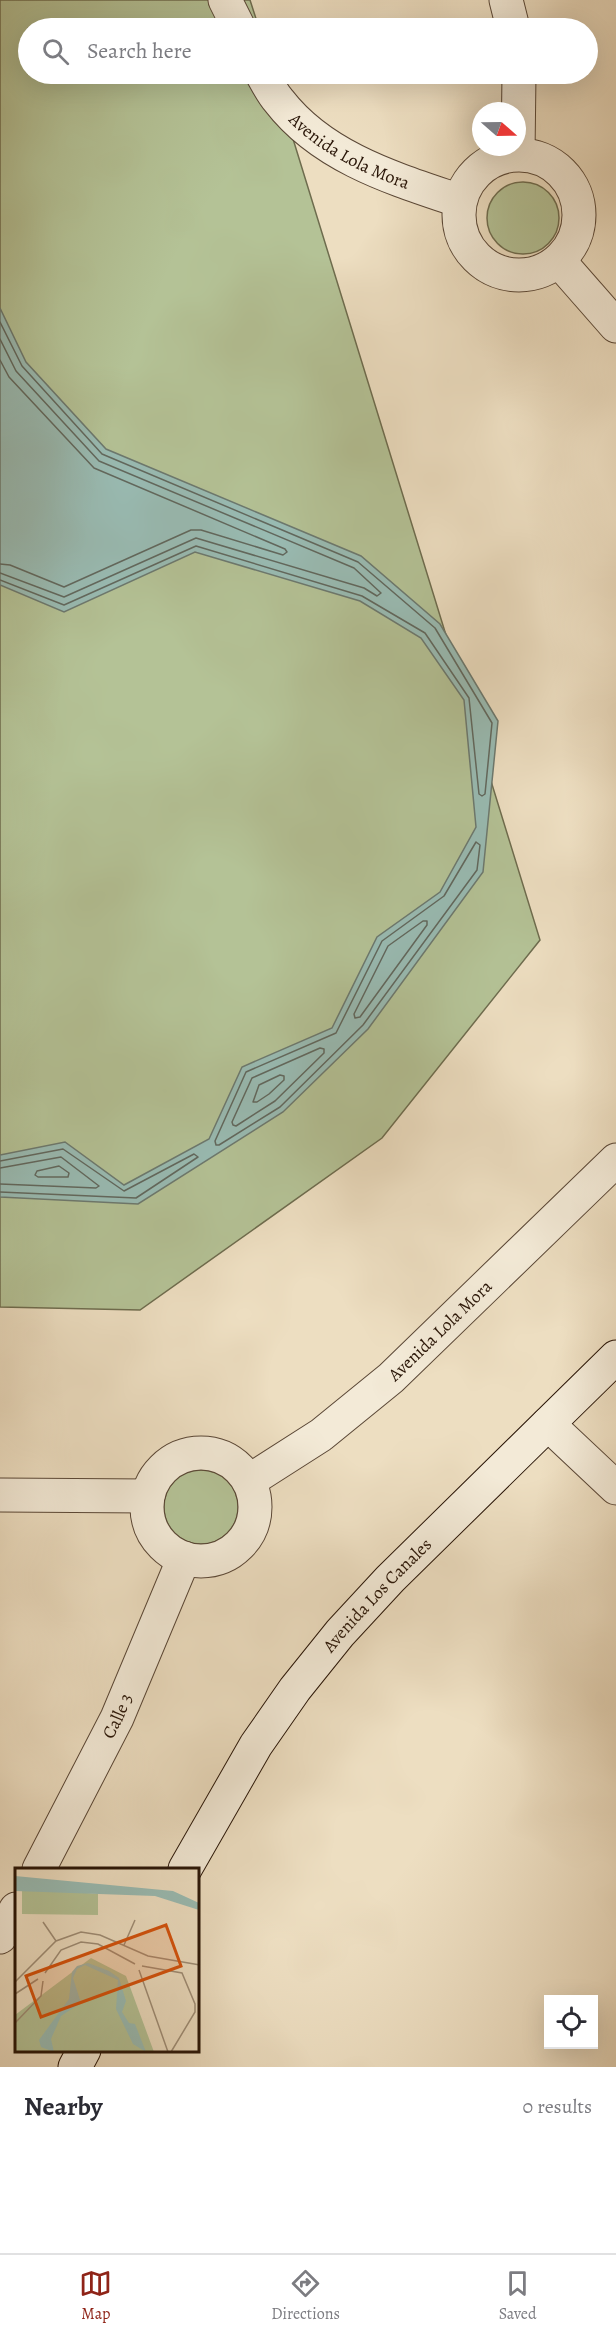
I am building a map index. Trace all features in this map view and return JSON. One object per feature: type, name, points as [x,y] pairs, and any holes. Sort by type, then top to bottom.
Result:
[{"type":"street","points":[[225,0],[233,18]]},
{"type":"street","points":[[506,0],[510,18]]},
{"type":"street","name":"Avenida Lola Mora","points":[[268,84],[279,101],[312,135],[356,162],[401,181],[460,201]]},
{"type":"street","points":[[519,84],[519,102]]},
{"type":"street","points":[[508,156],[498,158],[481,168],[468,183],[460,201],[458,220],[463,238],[473,255],[488,267],[505,274],[524,276],[543,272],[559,261],[571,247],[578,230],[580,211],[576,193],[567,177],[553,164],[526,155]]},
{"type":"street","points":[[559,261],[616,327]]},
{"type":"street","name":"Avenida Lola Mora","points":[[249,1481],[321,1435],[391,1378],[616,1160]]},
{"type":"street","name":"Avenida Los Canales","points":[[187,1868],[256,1745],[295,1689],[334,1641],[390,1580],[616,1358]]},
{"type":"street","points":[[548,1424],[616,1488]]},
{"type":"street","points":[[194,1453],[225,1458],[239,1468],[249,1481],[255,1497],[255,1514],[250,1531],[240,1545],[226,1556],[209,1561],[192,1561],[176,1555],[162,1545],[152,1530],[148,1514],[148,1496],[154,1481],[164,1468],[178,1458],[194,1453]]},
{"type":"street","points":[[0,1495],[148,1496]]},
{"type":"street","name":"Calle 3","points":[[40,1868],[117,1718],[184,1558]]},
{"type":"street","points":[[0,1937],[15,1911]]},
{"type":"street","points":[[75,2067],[83,2052]]},
{"type":"green space","points":[[0,0],[250,0],[256,18],[18,18],[18,84],[276,84],[540,940],[382,1138],[140,1310],[0,1307]]},
{"type":"green space","points":[[523,182],[543,188],[553,198],[559,218],[553,238],[543,248],[523,254],[503,248],[493,238],[487,218],[493,198],[503,188]]},
{"type":"green space","points":[[194,1470],[208,1470],[222,1476],[232,1486],[238,1500],[236,1521],[222,1538],[208,1544],[194,1544],[180,1538],[170,1528],[164,1514],[164,1500],[170,1486],[180,1476]]},
{"type":"water","points":[[0,308],[26,362],[106,449],[361,556],[440,624],[498,721],[483,872],[368,1029],[283,1112],[138,1204],[0,1197],[0,1155],[65,1142],[124,1185],[209,1139],[242,1067],[332,1028],[377,937],[440,892],[476,827],[464,700],[421,638],[360,601],[195,552],[64,612],[0,585]]}]
